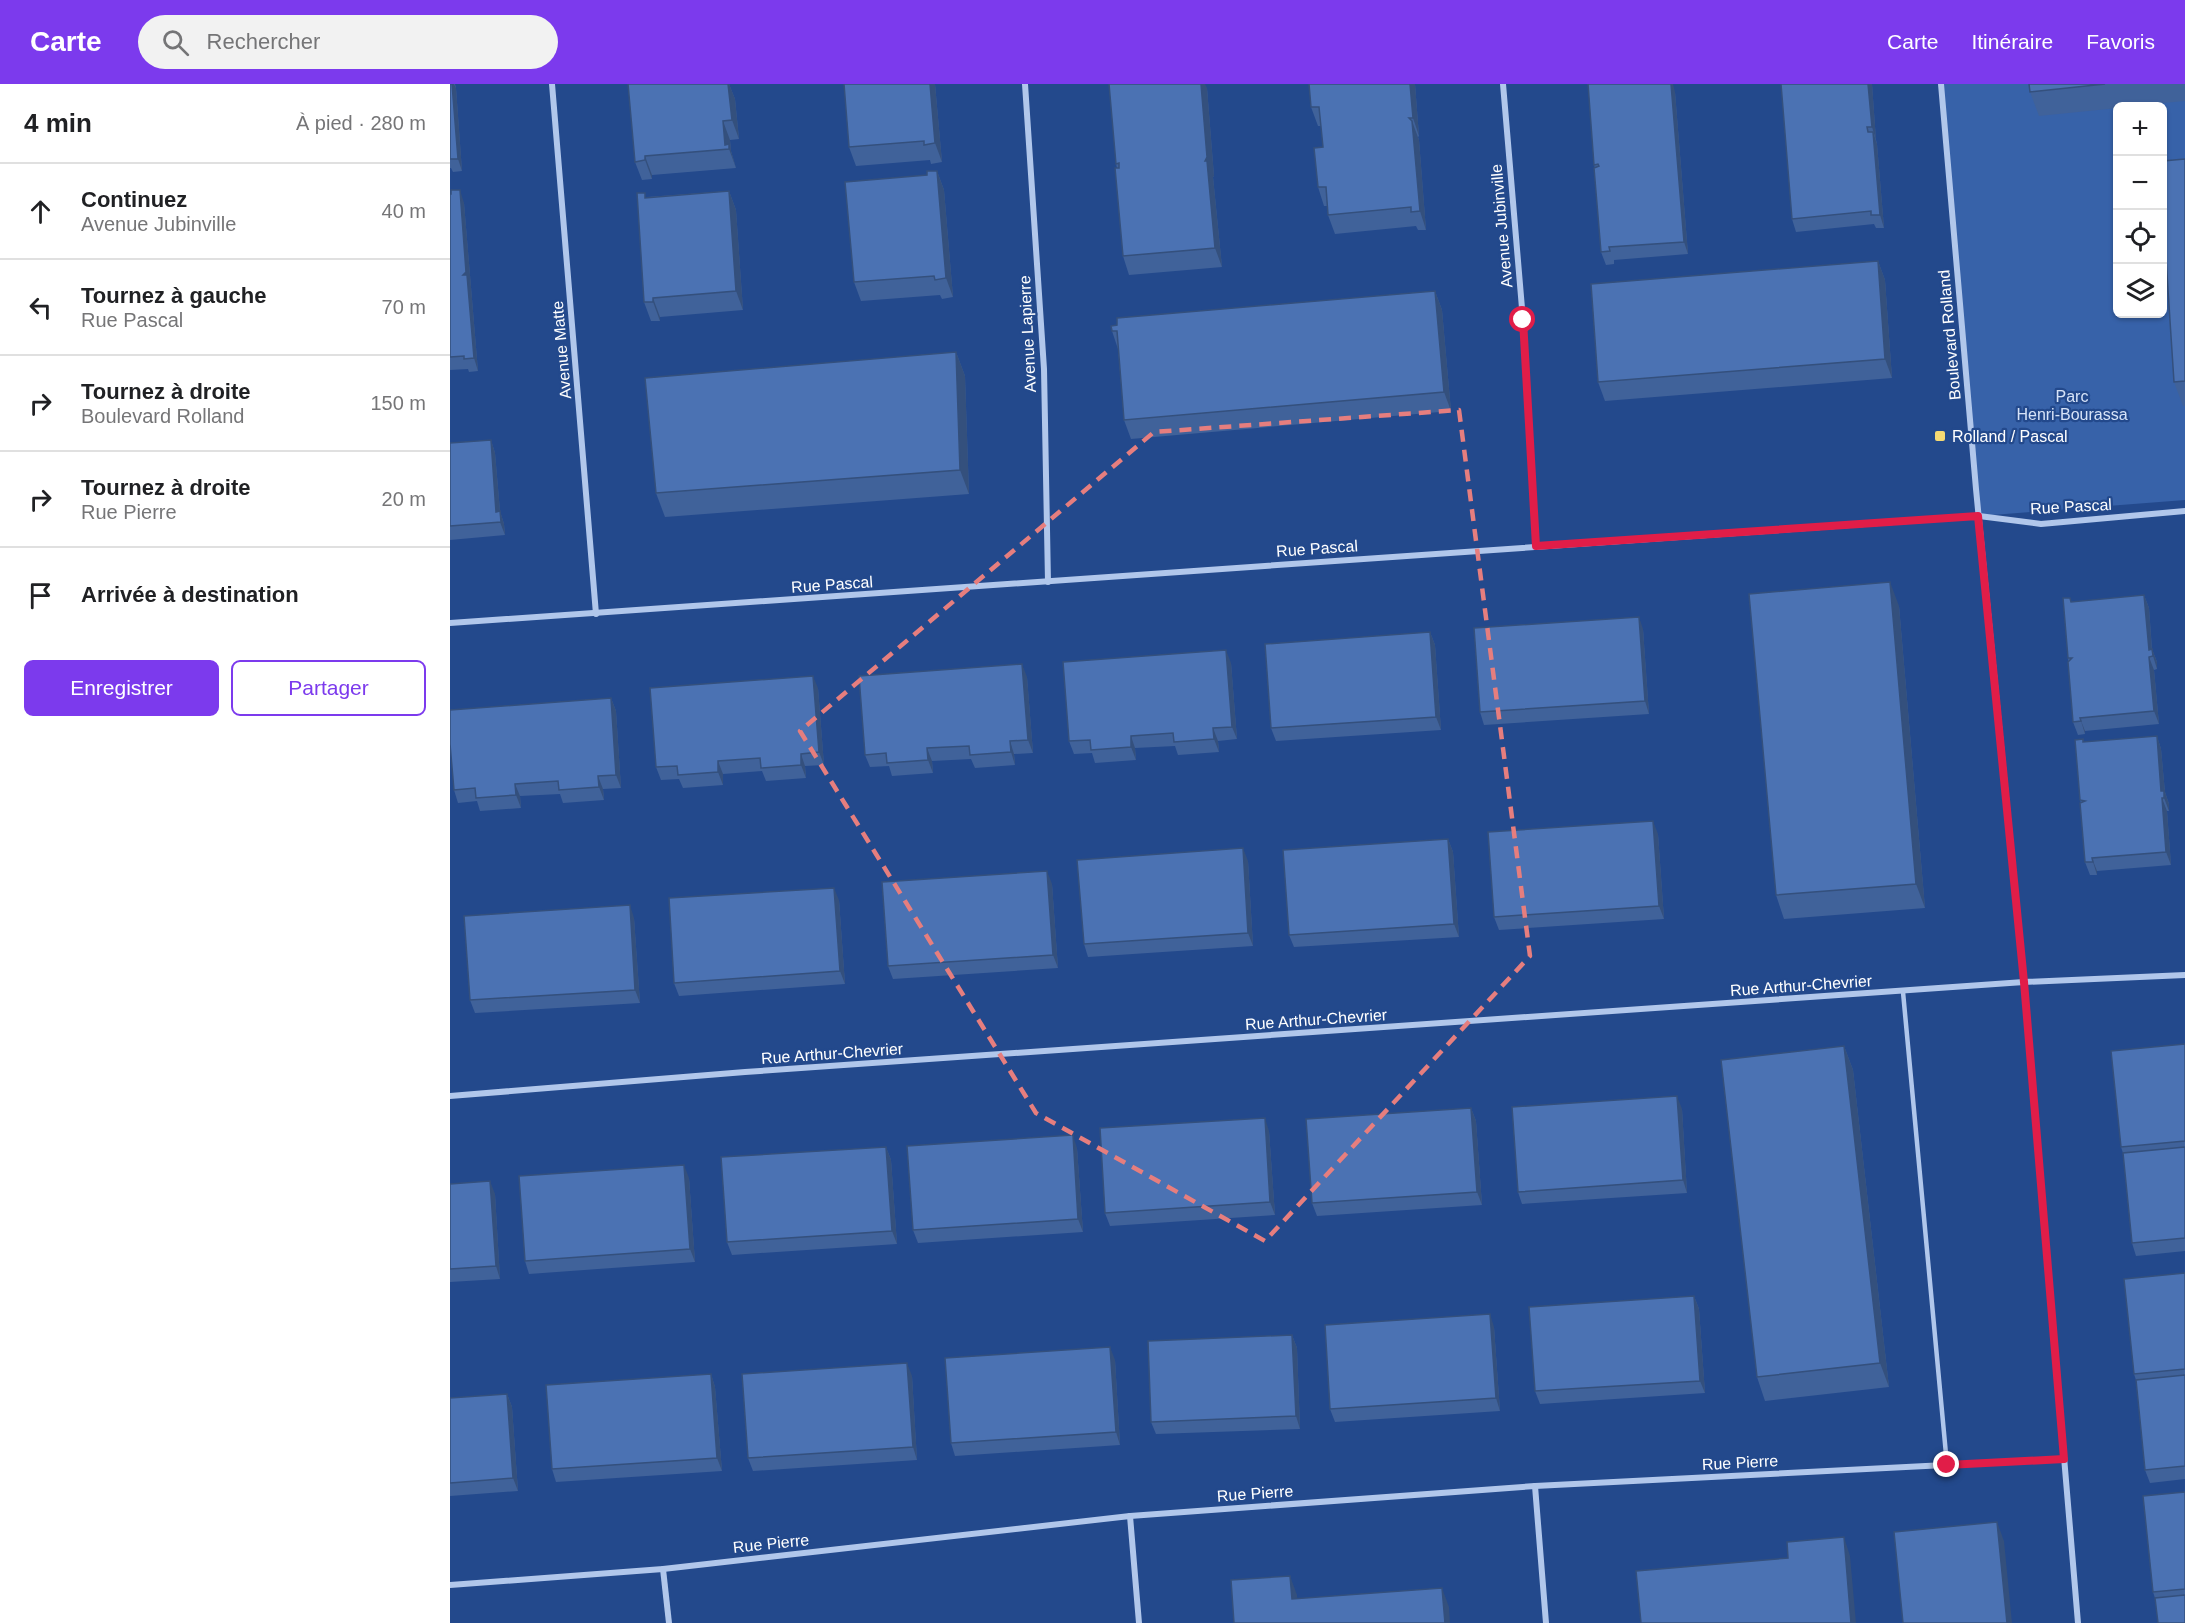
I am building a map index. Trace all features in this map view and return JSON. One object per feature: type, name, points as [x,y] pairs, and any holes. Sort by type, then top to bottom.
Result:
[{"type":"street","name":"Avenue Matte","points":[[552,84],[596,614]]},
{"type":"street","name":"Avenue Lapierre","points":[[1025,84],[1044,369],[1047,582]]},
{"type":"street","name":"Avenue Jubinville","points":[[1503,84],[1523,320],[1536,546]]},
{"type":"street","name":"Boulevard Rolland","points":[[1941,84],[1978,516],[2024,982],[2078,1623]]},
{"type":"street","name":"Rue Pascal","points":[[450,623],[1978,516],[2041,524],[2185,511]]},
{"type":"street","name":"Rue Arthur-Chevrier","points":[[450,1096],[745,1072],[2024,982],[2185,975]]},
{"type":"street","name":"Rue Pierre","points":[[450,1585],[663,1569],[1130,1516],[1535,1486],[2064,1459]]},
{"type":"street","points":[[1535,1486],[1546,1623]]},
{"type":"street","points":[[1130,1516],[1139,1623]]},
{"type":"street","points":[[663,1569],[669,1623]]},
{"type":"lane","points":[[1903,992],[1947,1465]]},
{"type":"highlighted area","points":[[1459,410],[1530,956],[1265,1241],[1036,1113],[800,731],[1154,432]]},
{"type":"green space","name":"Parc Henri-Bourassa","points":[[1941,84],[2185,84],[2185,500],[1979,516]]},
{"type":"building","points":[[450,84],[452,84],[458,159],[450,159]]},
{"type":"building","points":[[628,84],[728,84],[732,120],[723,121],[725,145],[729,144],[729,149],[645,156],[645,160],[635,162]]},
{"type":"building","points":[[844,84],[930,84],[935,143],[924,145],[924,141],[849,147]]},
{"type":"building","points":[[1109,84],[1201,84],[1207,157],[1205,161],[1207,161],[1215,248],[1123,256],[1115,168],[1119,168],[1119,163],[1116,164]]},
{"type":"building","points":[[1309,84],[1410,84],[1413,118],[1409,118],[1412,121],[1420,211],[1411,212],[1411,207],[1328,215],[1326,187],[1318,187],[1314,148],[1323,147],[1319,107],[1311,107]]},
{"type":"building","points":[[1588,84],[1671,84],[1684,242],[1609,247],[1610,251],[1601,252],[1594,168],[1599,166],[1594,165]]},
{"type":"building","points":[[1781,84],[1868,84],[1872,127],[1867,127],[1868,132],[1873,132],[1880,215],[1871,215],[1871,211],[1792,219]]},
{"type":"building","points":[[2029,84],[2105,84],[2030,92]]},
{"type":"building","points":[[2185,159],[2185,381],[2174,382],[2167,274],[2167,161]]},
{"type":"building","points":[[927,171],[937,171],[946,278],[935,280],[934,276],[854,282],[845,182],[927,175]]},
{"type":"building","points":[[451,190],[460,190],[466,272],[463,275],[467,275],[474,358],[450,357]]},
{"type":"building","points":[[729,191],[736,291],[653,298],[653,302],[644,302],[637,193],[645,193],[645,198]]},
{"type":"building","points":[[1878,261],[1885,359],[1598,382],[1591,284]]},
{"type":"building","points":[[1435,291],[1444,392],[1124,420],[1117,331],[1112,331],[1111,326],[1117,325],[1117,318]]},
{"type":"building","points":[[956,352],[960,470],[656,493],[645,378]]},
{"type":"building","points":[[491,440],[496,512],[500,511],[501,522],[450,526],[450,443]]},
{"type":"building","points":[[1890,582],[1916,884],[1776,895],[1749,594]]},
{"type":"building","points":[[2144,595],[2149,650],[2152,649],[2153,656],[2149,657],[2154,711],[2080,718],[2081,721],[2073,722],[2068,662],[2072,658],[2068,658],[2063,598],[2070,598],[2071,602]]},
{"type":"building","points":[[1639,617],[1645,701],[1480,712],[1474,628]]},
{"type":"building","points":[[1430,632],[1436,717],[1271,728],[1265,644]]},
{"type":"building","points":[[1226,650],[1232,727],[1213,728],[1214,739],[1174,742],[1173,733],[1131,736],[1131,747],[1091,750],[1090,740],[1069,741],[1063,662]]},
{"type":"building","points":[[1022,664],[1028,740],[1010,741],[1011,752],[970,755],[969,746],[927,748],[928,760],[887,763],[886,753],[865,755],[859,676]]},
{"type":"building","points":[[813,676],[819,752],[801,754],[801,765],[761,768],[760,758],[718,761],[718,772],[678,775],[677,766],[656,767],[650,688]]},
{"type":"building","points":[[611,698],[616,775],[598,776],[599,787],[559,790],[558,781],[515,784],[516,795],[476,798],[475,788],[454,790],[450,710]]},
{"type":"building","points":[[2157,736],[2161,791],[2164,791],[2164,798],[2162,798],[2166,852],[2092,858],[2093,862],[2085,862],[2080,803],[2085,801],[2080,800],[2075,740],[2083,739],[2083,742]]},
{"type":"building","points":[[1653,821],[1659,906],[1494,917],[1488,832]]},
{"type":"building","points":[[1448,839],[1454,924],[1289,935],[1283,850]]},
{"type":"building","points":[[1243,848],[1248,933],[1084,944],[1077,860]]},
{"type":"building","points":[[1047,871],[1053,955],[888,966],[882,882]]},
{"type":"building","points":[[834,888],[840,971],[674,983],[669,898]]},
{"type":"building","points":[[630,905],[635,990],[470,1000],[464,916]]},
{"type":"building","points":[[2185,1044],[2185,1141],[2121,1147],[2111,1051]]},
{"type":"building","points":[[1844,1046],[1880,1363],[1757,1377],[1721,1060]]},
{"type":"building","points":[[1677,1096],[1683,1180],[1518,1192],[1512,1107]]},
{"type":"building","points":[[1471,1108],[1477,1192],[1312,1203],[1306,1119]]},
{"type":"building","points":[[1265,1118],[1270,1202],[1105,1213],[1100,1128]]},
{"type":"building","points":[[1073,1135],[1078,1219],[913,1230],[907,1146]]},
{"type":"building","points":[[886,1147],[892,1231],[727,1242],[721,1157]]},
{"type":"building","points":[[2185,1147],[2185,1238],[2132,1243],[2123,1153]]},
{"type":"building","points":[[684,1165],[690,1249],[525,1261],[519,1176]]},
{"type":"building","points":[[490,1181],[496,1266],[450,1269],[450,1184]]},
{"type":"building","points":[[2185,1273],[2185,1369],[2134,1374],[2124,1279]]},
{"type":"building","points":[[1694,1296],[1700,1381],[1535,1391],[1529,1307]]},
{"type":"building","points":[[1490,1314],[1496,1398],[1330,1409],[1325,1325]]},
{"type":"building","points":[[1292,1335],[1296,1416],[1151,1422],[1148,1341]]},
{"type":"building","points":[[1110,1347],[1116,1432],[951,1443],[945,1358]]},
{"type":"building","points":[[907,1363],[913,1447],[748,1458],[742,1374]]},
{"type":"building","points":[[711,1374],[717,1458],[552,1469],[546,1385]]},
{"type":"building","points":[[2185,1375],[2185,1466],[2145,1470],[2136,1380]]},
{"type":"building","points":[[507,1394],[513,1478],[450,1483],[450,1398]]},
{"type":"building","points":[[2185,1492],[2185,1589],[2153,1592],[2143,1496]]},
{"type":"building","points":[[1997,1522],[2007,1623],[1903,1623],[1894,1532]]},
{"type":"building","points":[[1844,1537],[1851,1623],[1641,1623],[1636,1571],[1788,1558],[1787,1542]]},
{"type":"building","points":[[1290,1576],[1292,1599],[1442,1588],[1445,1623],[1234,1623],[1231,1580]]},
{"type":"building","points":[[2185,1595],[2185,1623],[2158,1623],[2155,1598]]},
{"type":"place","name":"Rolland / Pascal","points":[[1940,436]]},
{"type":"route","points":[[1523,320],[1536,546],[1978,516],[2024,982],[2064,1459],[1947,1465]]}]
